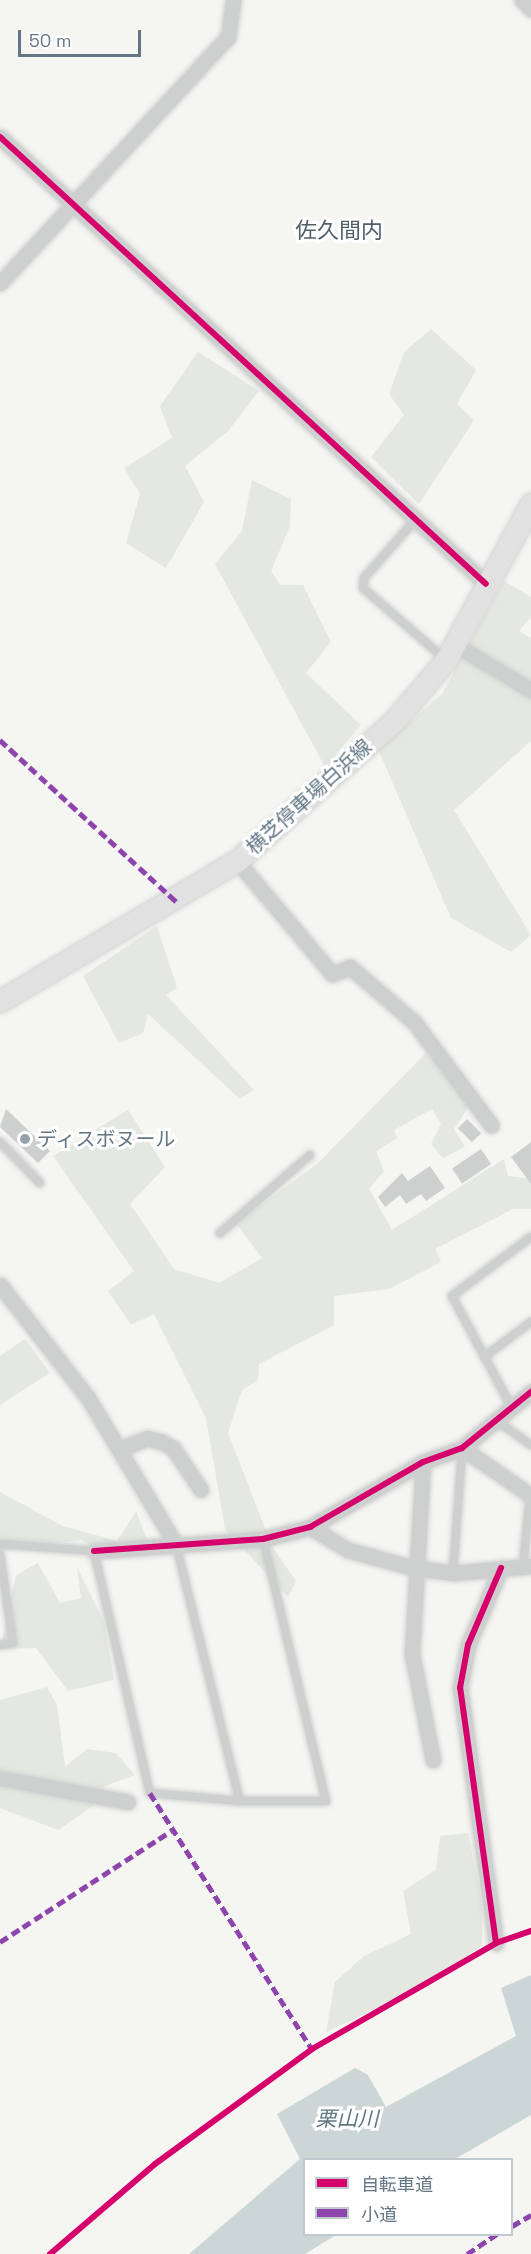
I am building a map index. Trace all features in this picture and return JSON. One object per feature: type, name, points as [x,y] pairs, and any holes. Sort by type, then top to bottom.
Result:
[{"type":"main road","name":"横芝停車場白浜線","points":[[0,1001],[237,861],[395,720],[450,652],[531,505]]},
{"type":"street","points":[[0,283],[228,37],[233,0]]},
{"type":"street","points":[[522,0],[531,9]]},
{"type":"street","points":[[0,137],[417,518],[486,584]]},
{"type":"street","points":[[450,652],[531,690]]},
{"type":"street","points":[[237,861],[332,974],[350,967],[414,1022],[491,1125]]},
{"type":"street","points":[[0,1285],[88,1398],[176,1545]]},
{"type":"street","points":[[94,1551],[263,1539],[310,1527],[423,1462],[462,1448],[531,1392]]},
{"type":"street","points":[[119,1449],[147,1438],[162,1442],[173,1448],[201,1490]]},
{"type":"street","points":[[462,1448],[530,1496]]},
{"type":"street","points":[[423,1462],[414,1568],[412,1654],[433,1760]]},
{"type":"street","points":[[310,1527],[348,1550],[414,1568],[453,1573],[527,1566]]},
{"type":"street","points":[[496,1943],[460,1688],[468,1645],[501,1568]]},
{"type":"street","points":[[0,1778],[128,1802]]},
{"type":"lane","points":[[417,518],[363,578],[363,588],[450,652]]},
{"type":"lane","points":[[0,1142],[40,1183]]},
{"type":"lane","points":[[220,1233],[310,1155]]},
{"type":"lane","points":[[512,1408],[452,1296],[531,1237]]},
{"type":"lane","points":[[484,1357],[531,1322]]},
{"type":"lane","points":[[497,1421],[531,1445]]},
{"type":"lane","points":[[453,1573],[462,1448]]},
{"type":"lane","points":[[527,1566],[530,1496]]},
{"type":"lane","points":[[0,1544],[94,1551],[150,1792],[240,1801],[326,1801],[263,1539]]},
{"type":"lane","points":[[176,1545],[240,1801]]},
{"type":"lane","points":[[0,1554],[13,1643],[0,1645]]},
{"type":"shaded area","points":[[431,329],[476,370],[457,404],[474,420],[419,504],[371,457],[404,415],[389,394],[404,352]]},
{"type":"shaded area","points":[[198,352],[259,391],[228,431],[185,466],[204,502],[166,568],[126,543],[140,494],[124,468],[172,438],[160,406]]},
{"type":"shaded area","points":[[252,480],[291,499],[290,526],[271,571],[280,585],[303,585],[331,642],[306,673],[361,725],[325,767],[215,564],[242,531]]},
{"type":"shaded area","points":[[504,581],[531,597],[531,617],[519,631],[531,638],[531,741],[454,810],[531,935],[511,952],[451,918],[378,749],[442,694]]},
{"type":"shaded area","points":[[157,926],[177,988],[166,995],[254,1090],[240,1099],[148,1014],[143,1033],[119,1043],[83,976]]},
{"type":"shaded area","points":[[430,1049],[471,1103],[454,1129],[465,1147],[443,1158],[431,1144],[441,1124],[432,1109],[394,1130],[397,1138],[376,1151],[384,1171],[369,1189],[392,1230],[504,1159],[508,1176],[531,1179],[531,1209],[513,1209],[435,1249],[441,1262],[389,1289],[334,1296],[334,1325],[259,1364],[258,1380],[242,1390],[228,1433],[272,1546],[296,1581],[288,1597],[225,1529],[206,1418],[154,1314],[131,1325],[108,1291],[134,1271],[53,1156],[128,1110],[165,1167],[130,1204],[174,1269],[219,1283],[262,1258],[236,1223],[317,1164]]},
{"type":"shaded area","points":[[25,1339],[50,1373],[0,1405],[0,1356]]},
{"type":"shaded area","points":[[0,1492],[63,1526],[117,1541],[136,1511],[153,1555],[115,1559],[81,1540],[0,1551]]},
{"type":"shaded area","points":[[38,1563],[60,1603],[81,1598],[77,1567],[104,1622],[114,1680],[68,1691],[36,1648],[0,1649],[16,1575]]},
{"type":"shaded area","points":[[47,1687],[57,1705],[65,1767],[87,1749],[116,1753],[135,1775],[103,1787],[103,1799],[58,1830],[0,1808],[0,1700]]},
{"type":"shaded area","points":[[468,1833],[482,1903],[482,1946],[415,1991],[326,2032],[335,1982],[364,1956],[411,1934],[403,1891],[436,1870],[440,1836]]},
{"type":"water","name":"栗山川","points":[[531,1975],[531,2115],[457,2158],[303,2158],[303,2236],[334,2236],[305,2254],[189,2254],[300,2159],[277,2114],[355,2068],[368,2075],[386,2107],[516,2036],[501,1988]]},
{"type":"building","name":"ディスボヌール","points":[[6,1109],[50,1151],[38,1163],[0,1127]]},
{"type":"building","points":[[467,1119],[481,1133],[472,1142],[458,1128]]},
{"type":"building","points":[[531,1142],[531,1184],[511,1157]]},
{"type":"building","points":[[481,1149],[491,1164],[462,1183],[452,1169]]},
{"type":"building","points":[[430,1166],[445,1188],[426,1201],[421,1194],[406,1204],[400,1195],[385,1207],[378,1197],[402,1173],[408,1181]]},
{"type":"marked path","points":[[0,740],[176,901]]},
{"type":"marked path","points":[[150,1793],[312,2049]]},
{"type":"marked path","points":[[0,1942],[171,1831]]},
{"type":"marked path","points":[[513,2225],[531,2215]]},
{"type":"marked path","points":[[467,2254],[494,2236]]},
{"type":"cycle path","points":[[0,137],[486,584]]},
{"type":"cycle path","points":[[94,1551],[263,1539],[310,1527],[423,1462],[462,1448],[531,1392]]},
{"type":"cycle path","points":[[496,1943],[460,1688],[468,1645],[501,1568]]},
{"type":"cycle path","points":[[50,2254],[155,2164],[312,2049],[496,1943],[531,1931]]},
{"type":"place","name":"ディスボヌール","points":[[25,1139]]},
{"type":"district","name":"佐久間内","points":[[339,231]]}]
